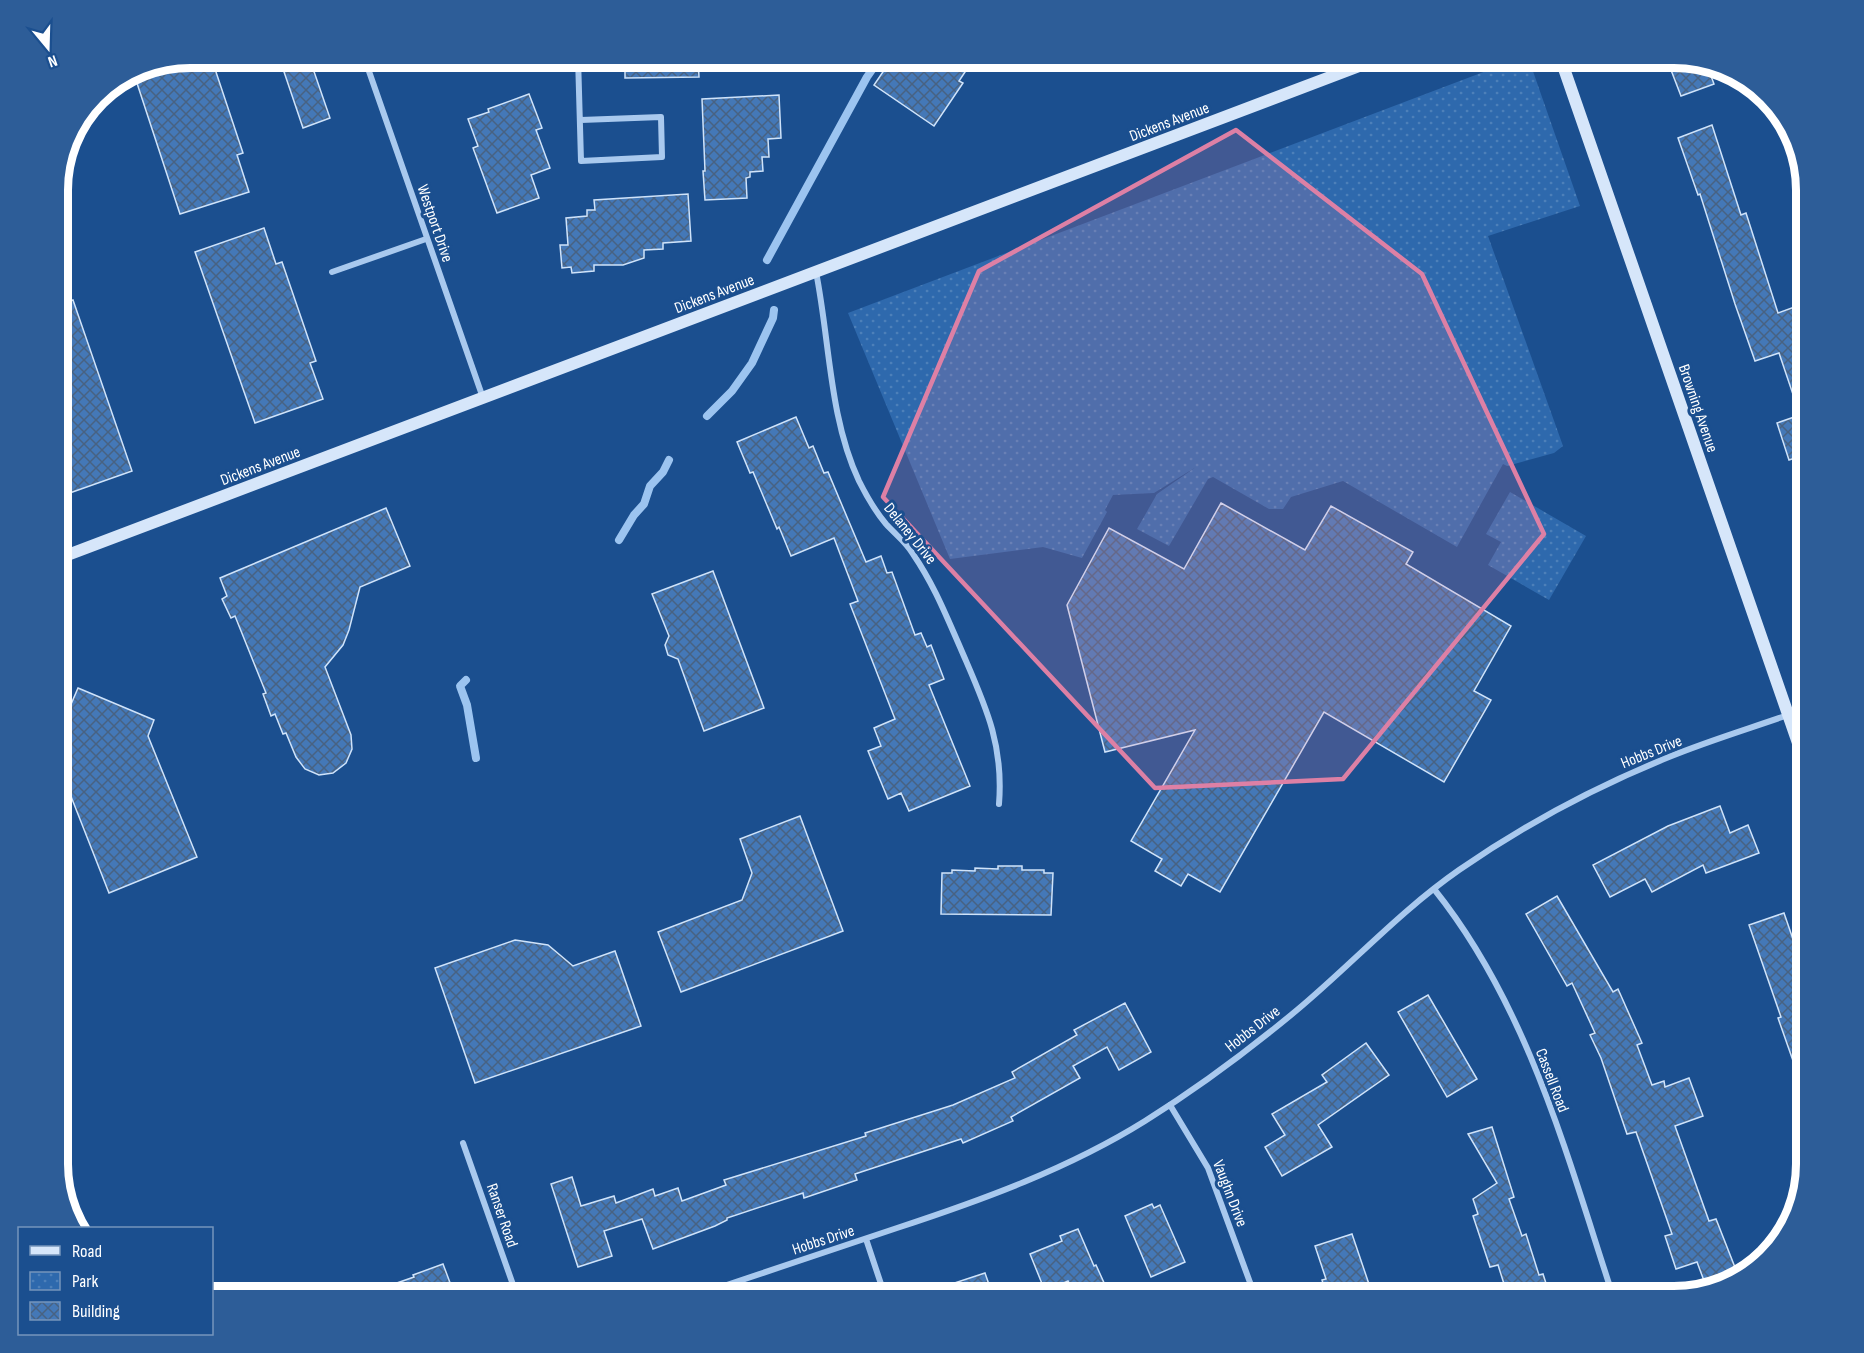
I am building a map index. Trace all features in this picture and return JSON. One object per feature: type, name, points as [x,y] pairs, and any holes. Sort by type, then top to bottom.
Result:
[{"type":"street","name":"Westport Drive","points":[[368,68],[483,398]]},
{"type":"street","points":[[579,68],[581,161],[662,157],[661,117],[581,120]]},
{"type":"street","name":"Dickens Avenue","points":[[68,555],[1354,68]]},
{"type":"street","name":"Browning Avenue","points":[[1564,68],[1796,738]]},
{"type":"street","points":[[332,272],[426,239]]},
{"type":"street","name":"Delaney Drive","points":[[816,272],[845,444],[858,480],[871,505],[887,525],[907,544],[932,581],[992,724],[1001,777],[999,804]]},
{"type":"street","name":"Hobbs Drive","points":[[724,1286],[984,1198],[1050,1171],[1116,1139],[1208,1081],[1298,1010],[1434,889],[1506,839],[1592,792],[1672,756],[1788,715]]},
{"type":"street","name":"Cassell Road","points":[[1434,889],[1470,938],[1504,998],[1519,1031],[1554,1118],[1610,1286]]},
{"type":"street","name":"Vaughn Drive","points":[[1170,1106],[1208,1168],[1251,1286]]},
{"type":"street","name":"Ranser Road","points":[[464,1143],[514,1286]]},
{"type":"street","points":[[866,1239],[882,1286]]},
{"type":"highlighted area","points":[[1236,130],[1422,274],[1544,534],[1343,779],[1155,788],[883,497],[979,271]]},
{"type":"green space","points":[[1494,68],[1532,68],[1580,206],[1488,236],[1563,446],[1554,453],[1507,466],[1503,464],[1457,547],[1343,481],[1291,497],[1283,509],[1269,509],[1213,477],[1208,479],[1169,546],[1137,529],[1157,494],[1196,467],[1154,493],[1113,495],[1105,510],[1107,512],[1082,558],[1043,547],[950,559],[848,313]]},
{"type":"green space","points":[[1510,492],[1586,536],[1549,600],[1488,565],[1501,542],[1486,534]]},
{"type":"building","points":[[215,68],[243,153],[237,155],[249,192],[180,214],[136,80],[166,70]]},
{"type":"building","points":[[283,68],[313,68],[330,118],[303,128]]},
{"type":"building","points":[[625,68],[699,68],[699,77],[625,78]]},
{"type":"building","points":[[886,68],[968,68],[959,81],[963,83],[934,126],[874,85]]},
{"type":"building","points":[[1670,68],[1710,73],[1714,84],[1681,96]]},
{"type":"building","points":[[529,94],[542,128],[536,130],[550,168],[531,175],[539,198],[497,213],[473,148],[478,146],[468,119]]},
{"type":"building","points":[[779,95],[781,138],[768,139],[769,157],[762,157],[763,171],[750,172],[750,177],[746,178],[747,198],[705,200],[702,99]]},
{"type":"building","points":[[1712,125],[1741,215],[1746,213],[1778,313],[1796,306],[1796,403],[1779,353],[1755,361],[1700,194],[1698,195],[1678,138]]},
{"type":"building","points":[[688,194],[691,241],[663,243],[663,249],[644,250],[644,258],[623,265],[594,265],[594,271],[572,273],[571,267],[562,268],[560,245],[568,245],[566,218],[587,216],[587,210],[595,210],[594,200]]},
{"type":"building","points":[[264,228],[276,264],[282,262],[316,361],[310,363],[323,399],[255,423],[195,252]]},
{"type":"building","points":[[73,300],[132,471],[68,494],[68,302]]},
{"type":"building","points":[[1796,416],[1796,458],[1789,460],[1777,423]]},
{"type":"building","points":[[796,417],[809,448],[813,446],[824,473],[828,472],[866,562],[881,556],[887,573],[892,572],[915,635],[921,633],[927,647],[931,645],[944,679],[929,685],[970,786],[909,811],[901,793],[888,799],[868,751],[881,746],[874,728],[895,719],[850,604],[858,601],[834,538],[791,556],[737,442]]},
{"type":"building","points":[[1221,503],[1305,550],[1331,506],[1413,552],[1406,564],[1511,626],[1474,691],[1491,700],[1444,782],[1324,712],[1220,892],[1188,874],[1181,886],[1155,871],[1162,859],[1131,841],[1195,730],[1105,752],[1067,605],[1109,528],[1184,569]]},
{"type":"building","points":[[386,508],[410,566],[360,587],[343,645],[325,667],[351,735],[352,749],[346,763],[333,773],[319,775],[305,769],[296,757],[286,733],[283,734],[275,714],[271,716],[263,694],[266,693],[235,616],[231,618],[222,599],[227,596],[220,578]]},
{"type":"building","points":[[713,571],[764,708],[704,731],[678,659],[668,655],[665,645],[669,636],[652,594]]},
{"type":"building","points":[[78,688],[154,720],[148,736],[197,857],[109,893],[68,789],[68,711]]},
{"type":"building","points":[[1720,806],[1730,833],[1748,825],[1759,853],[1706,873],[1703,865],[1652,892],[1645,879],[1610,897],[1593,865],[1668,826]]},
{"type":"building","points":[[800,816],[843,931],[681,992],[658,932],[742,900],[752,873],[740,839]]},
{"type":"building","points":[[998,866],[1022,866],[1022,870],[1044,870],[1044,873],[1053,873],[1051,915],[941,914],[942,873],[952,873],[952,870],[975,871],[975,868],[998,869]]},
{"type":"building","points":[[1557,896],[1613,992],[1618,989],[1642,1043],[1637,1045],[1652,1085],[1664,1081],[1665,1087],[1689,1078],[1703,1116],[1675,1126],[1709,1221],[1716,1219],[1736,1269],[1729,1273],[1704,1281],[1697,1262],[1676,1269],[1665,1236],[1672,1234],[1636,1132],[1627,1134],[1601,1058],[1590,1035],[1595,1033],[1572,983],[1567,986],[1526,914]]},
{"type":"building","points":[[1784,913],[1796,948],[1796,1069],[1778,1018],[1781,1017],[1749,925]]},
{"type":"building","points":[[515,940],[548,945],[573,966],[615,951],[641,1026],[475,1083],[435,968]]},
{"type":"building","points":[[1428,995],[1477,1079],[1447,1097],[1398,1012]]},
{"type":"building","points":[[1125,1003],[1151,1052],[1119,1070],[1107,1047],[1073,1066],[1080,1078],[1011,1117],[1013,1121],[963,1143],[961,1139],[855,1174],[857,1180],[804,1198],[803,1193],[727,1218],[715,1226],[653,1249],[642,1219],[604,1231],[612,1256],[578,1267],[551,1184],[572,1177],[581,1206],[614,1196],[616,1203],[653,1189],[655,1196],[678,1188],[682,1201],[726,1185],[724,1180],[866,1136],[865,1133],[953,1105],[1015,1078],[1012,1072],[1077,1035],[1074,1030]]},
{"type":"building","points":[[1366,1043],[1389,1075],[1318,1125],[1332,1147],[1282,1176],[1265,1147],[1285,1135],[1272,1114],[1327,1082],[1322,1075]]},
{"type":"building","points":[[1492,1127],[1514,1197],[1509,1199],[1522,1236],[1526,1234],[1539,1275],[1543,1274],[1547,1286],[1505,1286],[1498,1265],[1490,1267],[1473,1216],[1478,1214],[1473,1199],[1497,1183],[1468,1134]]},
{"type":"building","points":[[1152,1204],[1154,1208],[1160,1205],[1185,1262],[1151,1277],[1125,1216]]},
{"type":"building","points":[[1078,1229],[1105,1286],[1070,1286],[1068,1281],[1056,1286],[1043,1286],[1030,1254],[1062,1241],[1060,1236]]},
{"type":"building","points":[[1352,1234],[1370,1286],[1324,1286],[1322,1280],[1326,1279],[1315,1246]]},
{"type":"building","points":[[443,1264],[451,1286],[388,1286],[414,1277],[413,1275]]},
{"type":"building","points":[[985,1273],[990,1286],[945,1286]]},
{"type":"waterway","points":[[767,260],[873,68]]},
{"type":"waterway","points":[[707,416],[732,391],[752,363],[773,318],[774,310]]},
{"type":"waterway","points":[[619,540],[634,515],[644,504],[650,486],[663,472],[669,460]]},
{"type":"waterway","points":[[466,680],[460,686],[467,705],[476,758]]}]
